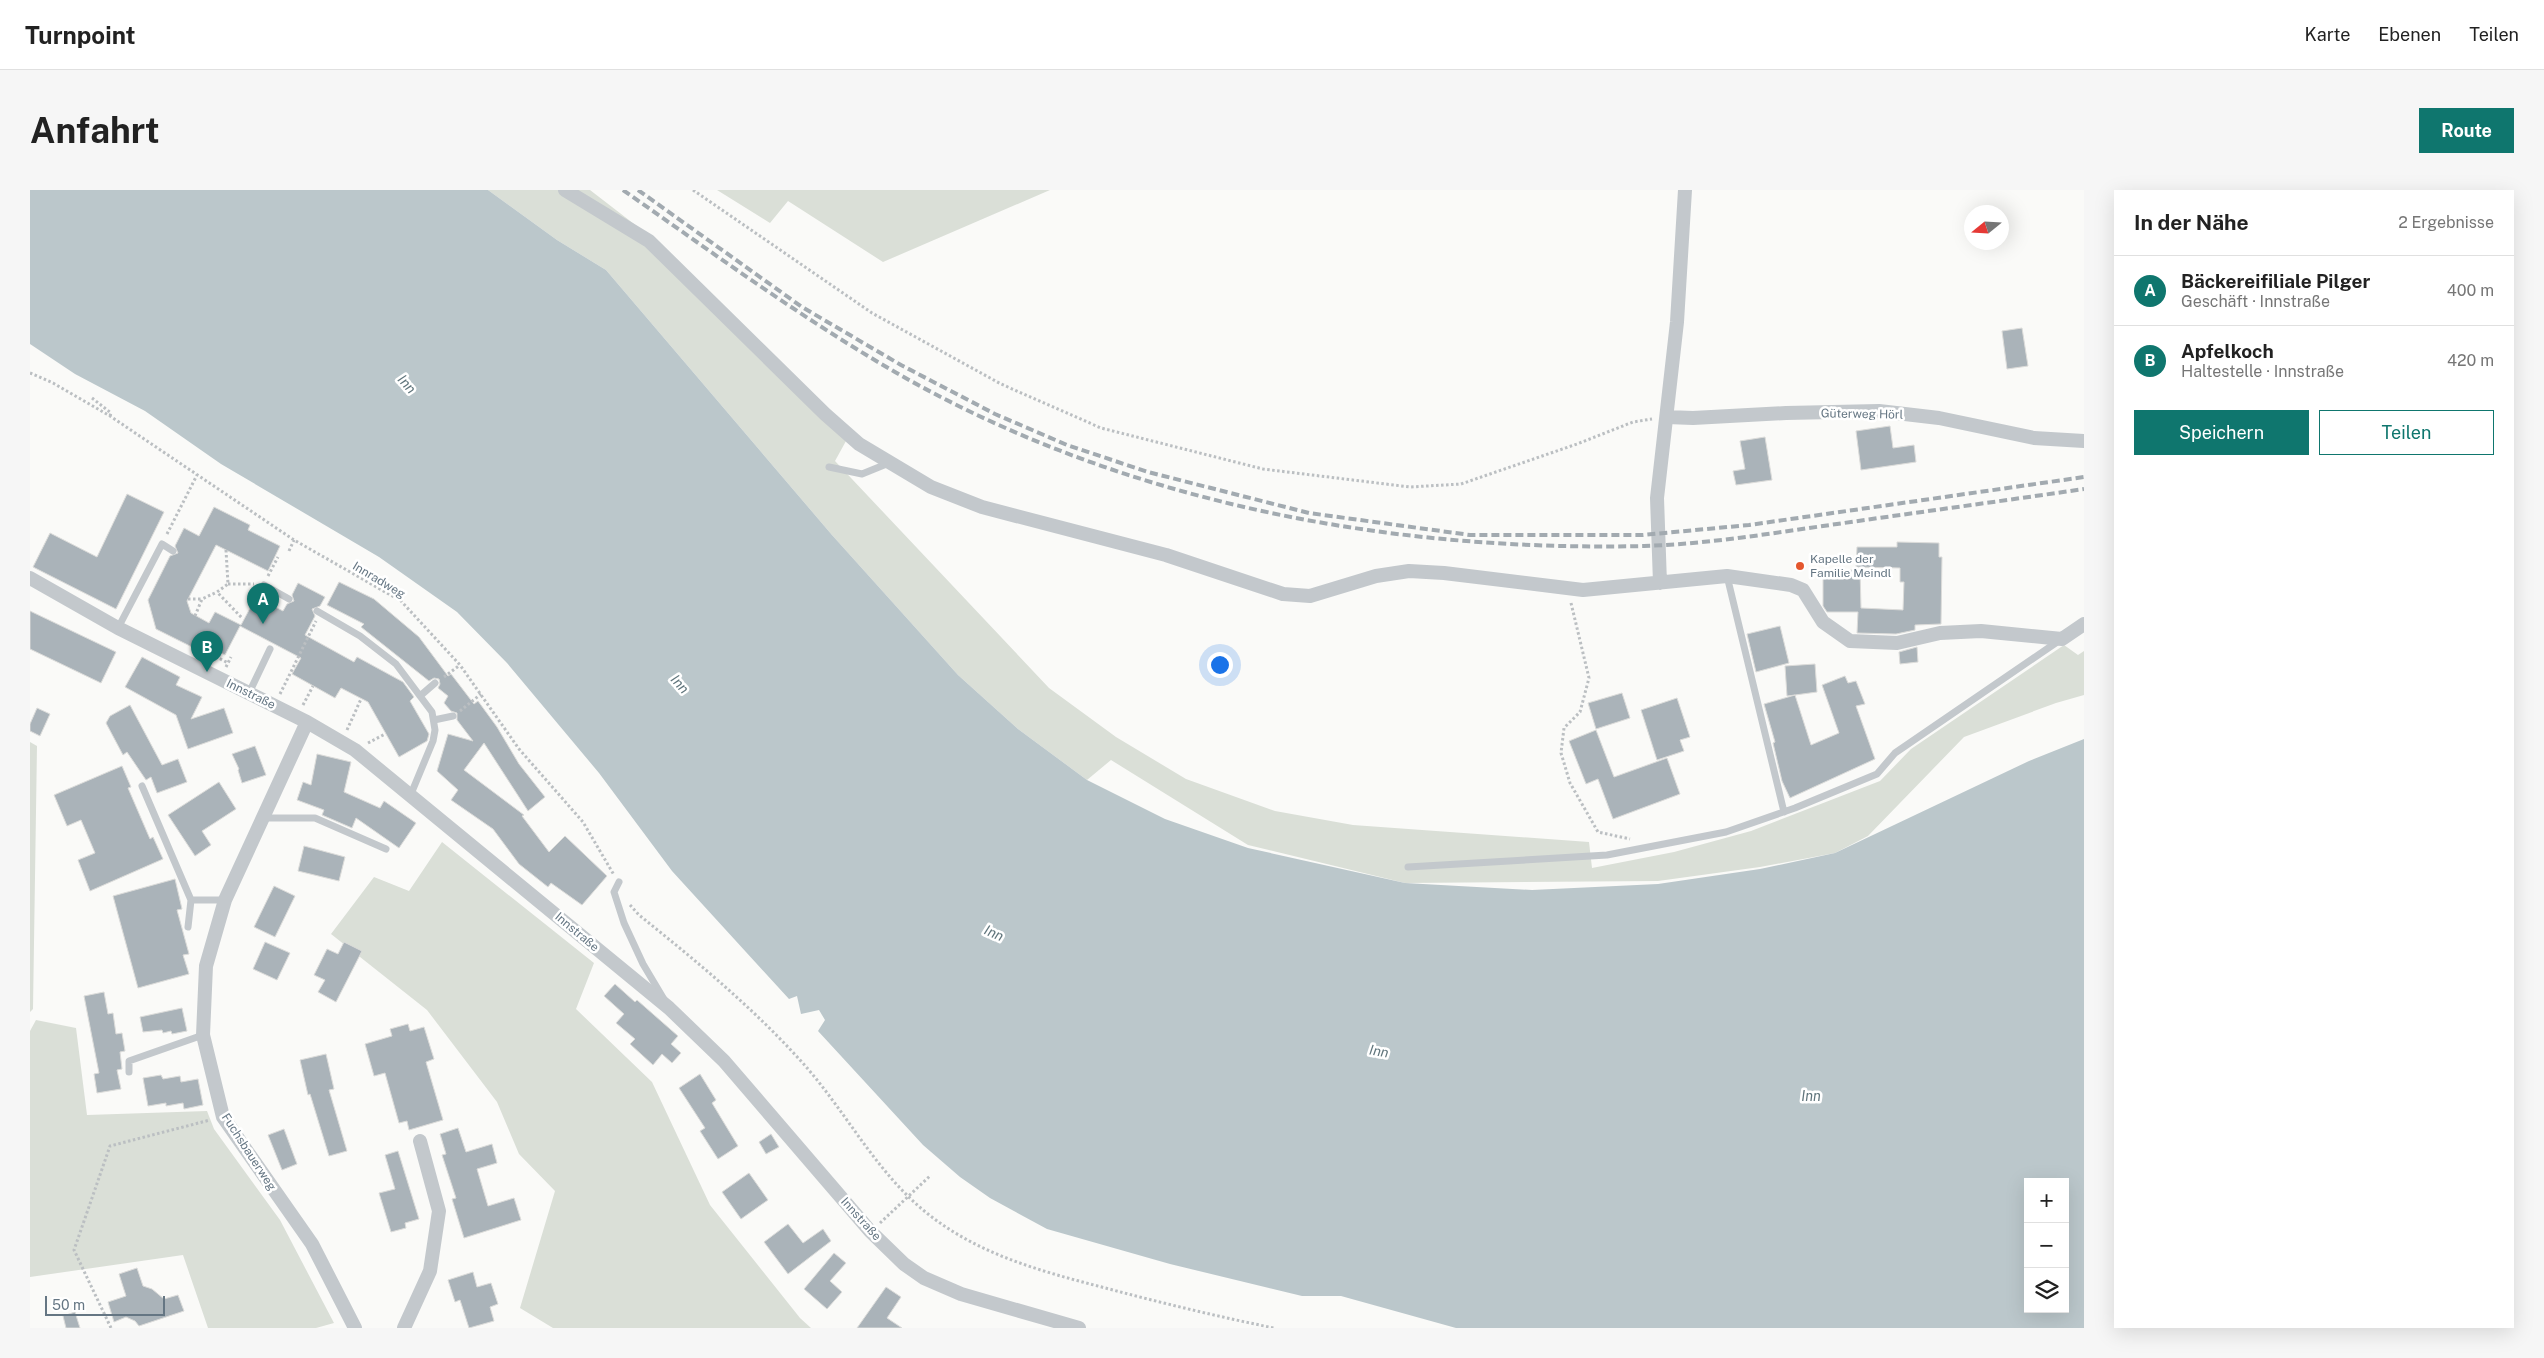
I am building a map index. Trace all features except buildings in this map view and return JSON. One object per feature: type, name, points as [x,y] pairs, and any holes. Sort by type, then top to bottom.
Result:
[{"type":"street","points":[[565,190],[649,241],[825,414],[859,444],[931,487],[982,506],[1166,555],[1282,594],[1310,596],[1376,576],[1409,571],[1444,572],[1583,590],[1727,576],[1791,585],[1803,590],[1823,622],[1850,642],[1897,643],[1940,633],[1981,631],[2062,639],[2084,624]]},
{"type":"street","points":[[1660,582],[1657,498],[1677,322],[1685,190]]},
{"type":"street","name":"Güterweg Hörl","points":[[1667,417],[1693,418],[1786,413],[1879,412],[1939,418],[2034,438],[2084,441]]},
{"type":"street","name":"Innstraße","points":[[30,578],[118,628],[302,719],[341,741],[380,769],[669,1008],[724,1061],[870,1231],[904,1264],[924,1278],[961,1294],[1072,1327]]},
{"type":"street","name":"Fuchsbauerweg","points":[[302,719],[264,818],[225,900],[206,966],[203,1035],[223,1117],[312,1244],[355,1328]]},
{"type":"street","points":[[404,1328],[430,1272],[439,1211],[420,1141]]},
{"type":"lane","points":[[829,467],[862,474],[890,463]]},
{"type":"lane","points":[[118,628],[162,544],[173,551]]},
{"type":"lane","points":[[1727,576],[1784,812]]},
{"type":"lane","points":[[264,585],[290,599]]},
{"type":"lane","points":[[319,612],[360,636],[396,664],[432,712],[434,741],[411,794]]},
{"type":"lane","points":[[1408,867],[1632,852],[1726,832],[1784,812],[1877,774],[1895,753],[2062,639]]},
{"type":"lane","points":[[249,693],[270,649]]},
{"type":"lane","points":[[420,696],[435,683]]},
{"type":"lane","points":[[434,720],[454,716]]},
{"type":"lane","points":[[142,786],[191,900],[188,927]]},
{"type":"lane","points":[[264,818],[314,818],[386,849]]},
{"type":"lane","points":[[619,882],[614,892],[624,923],[669,1008]]},
{"type":"lane","points":[[191,900],[225,900]]},
{"type":"lane","points":[[128,1072],[129,1061],[203,1035]]},
{"type":"path","points":[[694,190],[872,313],[1001,384],[1101,428],[1263,469],[1410,487],[1460,484],[1578,444],[1633,422],[1667,417]]},
{"type":"path","name":"Innradweg","points":[[30,373],[111,414],[294,540],[401,601],[460,665],[519,749],[583,822],[619,882],[627,901],[639,914],[716,977],[801,1061],[873,1156],[907,1196]]},
{"type":"path","points":[[92,398],[111,414]]},
{"type":"path","points":[[162,544],[197,475]]},
{"type":"path","points":[[289,551],[294,540]]},
{"type":"path","points":[[188,600],[202,599],[228,584],[226,550]]},
{"type":"path","points":[[1568,589],[1589,678],[1580,712],[1564,728],[1561,753],[1570,783],[1598,832],[1635,840]]},
{"type":"path","points":[[217,592],[242,618]]},
{"type":"path","points":[[195,616],[202,599]]},
{"type":"path","points":[[274,705],[319,612]]},
{"type":"path","points":[[211,654],[228,663]]},
{"type":"path","points":[[449,673],[460,665]]},
{"type":"path","points":[[302,719],[313,686]]},
{"type":"path","points":[[454,716],[482,694]]},
{"type":"path","points":[[341,741],[361,699]]},
{"type":"path","points":[[111,1328],[74,1250],[110,1146],[223,1117]]},
{"type":"path","points":[[879,1223],[931,1175]]},
{"type":"path","points":[[907,1196],[929,1215],[959,1235],[1000,1256],[1032,1268],[1204,1314],[1274,1328]]},
{"type":"shaded area","points":[[488,190],[590,190],[660,244],[846,441],[835,461],[1049,688],[1116,737],[1186,779],[1275,811],[1353,825],[1589,842],[1592,868],[1674,852],[1751,831],[1880,781],[1911,749],[2064,645],[2078,655],[2084,651],[2084,695],[2056,703],[1964,737],[1868,836],[1835,853],[1760,867],[1658,881],[1405,883],[1248,845],[1111,760],[1087,780],[1018,729],[958,675],[832,535],[606,270],[557,240]]},
{"type":"shaded area","points":[[717,190],[1050,190],[883,262],[788,201],[770,223]]},
{"type":"shaded area","points":[[30,742],[37,746],[33,1009],[30,1012]]},
{"type":"shaded area","points":[[442,842],[594,963],[576,1009],[652,1082],[710,1205],[800,1318],[811,1328],[553,1328],[520,1308],[555,1191],[519,1154],[497,1102],[427,1010],[331,934],[374,877],[409,891]]},
{"type":"shaded area","points":[[36,1020],[76,1028],[87,1115],[207,1111],[214,1129],[280,1220],[334,1323],[316,1328],[208,1328],[183,1255],[30,1277],[30,1031]]},
{"type":"water","name":"Inn","points":[[30,190],[488,190],[557,240],[606,270],[832,535],[958,675],[1018,729],[1087,780],[1165,819],[1248,848],[1405,883],[1532,890],[1658,884],[1760,869],[1835,853],[2029,761],[2084,739],[2084,1328],[1456,1328],[1341,1296],[1302,1296],[1170,1264],[1047,1229],[990,1198],[960,1177],[923,1145],[818,1031],[825,1020],[819,1010],[801,1014],[797,996],[789,999],[672,871],[599,773],[507,663],[457,612],[379,557],[221,464],[145,411],[75,374],[30,344]]},
{"type":"railway","points":[[623,190],[825,329],[895,372],[981,417],[1071,455],[1163,486],[1257,510],[1353,528],[1450,540],[1547,546],[1644,546],[1741,538],[2084,489]]},
{"type":"railway","points":[[638,190],[802,307],[901,365],[995,414],[1067,445],[1148,472],[1309,513],[1470,535],[1643,535],[1749,525],[2084,477]]},
{"type":"place","name":"Kapelle der Familie Meindl","points":[[1800,566]]},
{"type":"place","name":"Bäckereifiliale Pilger","points":[[263,624]]},
{"type":"place","name":"Apfelkoch","points":[[207,672]]}]
